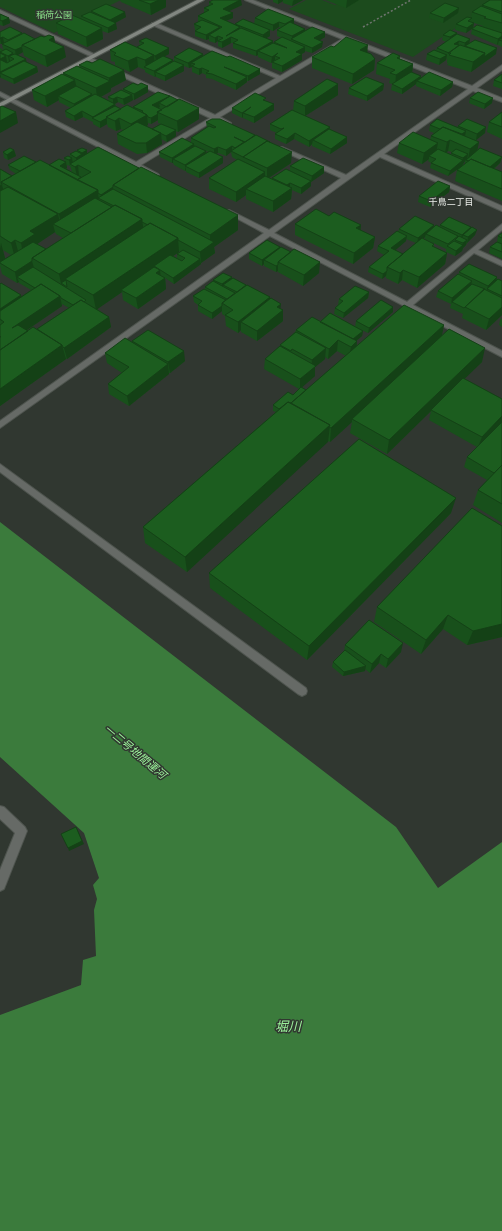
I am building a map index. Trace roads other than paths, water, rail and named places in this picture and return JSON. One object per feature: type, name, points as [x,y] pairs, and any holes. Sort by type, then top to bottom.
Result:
[{"type":"street","points":[[0,105],[201,0]]},
{"type":"street","points":[[248,0],[502,100]]},
{"type":"street","points":[[0,12],[236,127]]},
{"type":"street","points":[[154,24],[280,78]]},
{"type":"street","points":[[136,164],[345,38]]},
{"type":"street","points":[[0,425],[502,67]]},
{"type":"street","points":[[0,94],[164,179]]},
{"type":"street","points":[[277,146],[346,178]]},
{"type":"street","points":[[379,154],[502,209]]},
{"type":"street","points":[[220,208],[502,354]]},
{"type":"street","points":[[408,305],[502,226]]},
{"type":"street","points":[[473,250],[502,264]]},
{"type":"street","points":[[0,467],[302,691]]},
{"type":"street","points":[[0,811],[21,831],[0,885]]},
{"type":"water","name":"堀川","points":[[0,522],[396,827],[438,888],[502,842],[502,1231],[0,1231],[0,1015],[81,985],[83,960],[96,956],[94,910],[97,899],[93,885],[99,878],[84,833],[0,757]]},
{"type":"district","name":"千鳥二丁目","points":[[451,202]]},
{"type":"park label","name":"稲荷公園","points":[[54,15]]},
{"type":"water label","name":"一二号地間運河","points":[[135,752]]}]
